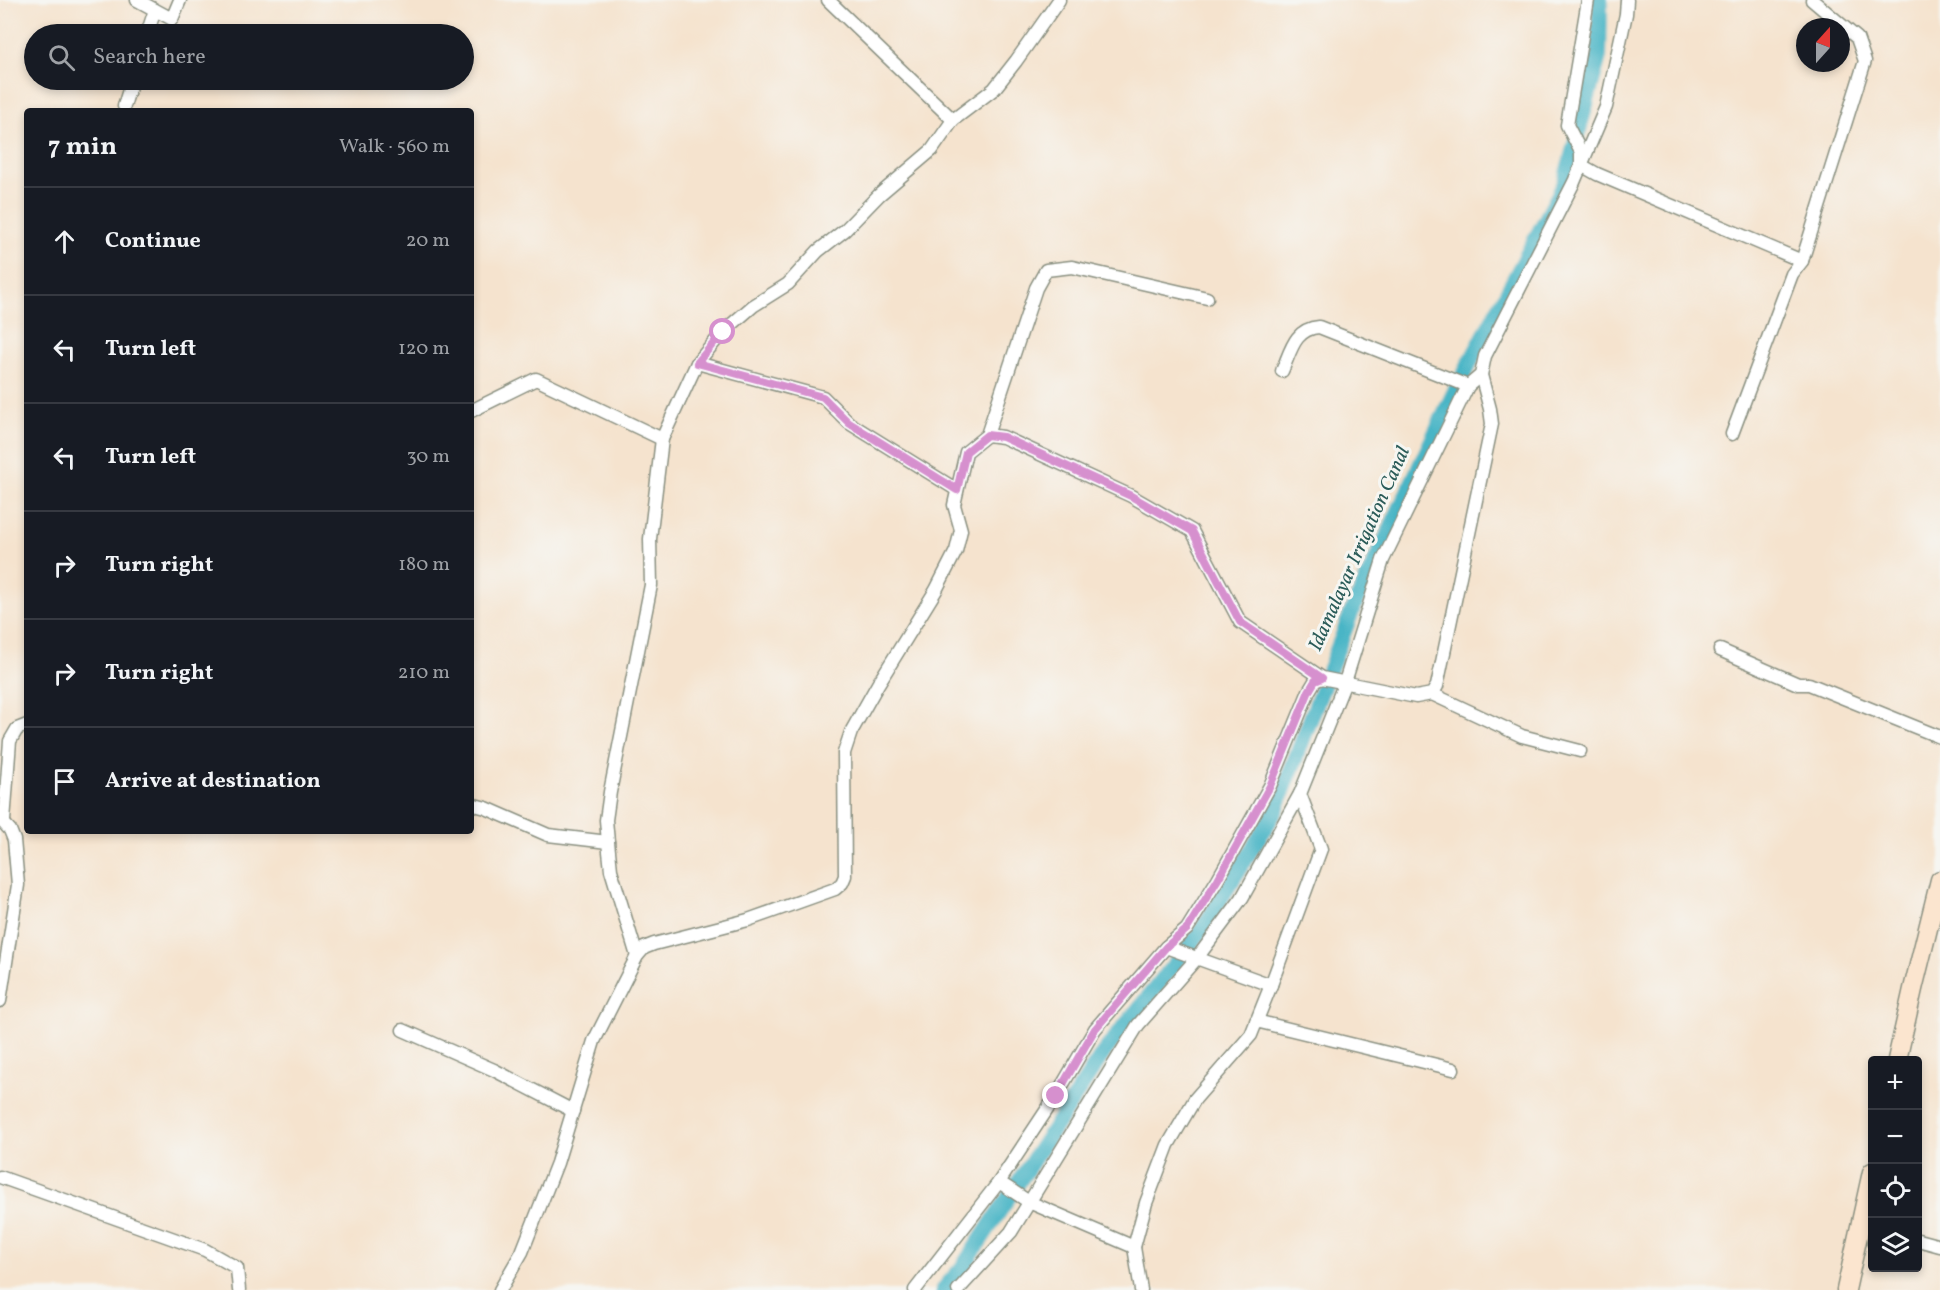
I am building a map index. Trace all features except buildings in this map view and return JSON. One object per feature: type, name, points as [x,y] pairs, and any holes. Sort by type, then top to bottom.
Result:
[{"type":"main road","points":[[1899,1056],[1934,930],[1940,880]]},
{"type":"main road","points":[[1846,1290],[1867,1226]]},
{"type":"street","points":[[137,0],[172,19],[180,0]]},
{"type":"street","points":[[828,0],[953,120]]},
{"type":"street","points":[[637,956],[611,870],[606,820],[651,585],[650,539],[662,439],[697,363],[723,332],[753,306],[788,284],[818,251],[845,230],[879,195],[932,150],[953,120],[994,89],[1017,62],[1059,0]]},
{"type":"street","points":[[1581,165],[1581,152],[1567,125],[1588,0]]},
{"type":"street","points":[[1432,694],[1437,686],[1492,424],[1481,375],[1485,356],[1581,165],[1606,107],[1627,0]]},
{"type":"street","points":[[1732,434],[1792,274],[1802,261],[1865,60],[1857,38],[1812,0]]},
{"type":"street","points":[[150,24],[155,9]]},
{"type":"street","points":[[124,106],[129,90]]},
{"type":"street","points":[[1581,165],[1597,174],[1802,261]]},
{"type":"street","points":[[500,1290],[522,1252],[557,1163],[594,1041],[637,956],[644,948],[654,944],[748,920],[842,884],[845,876],[844,753],[856,722],[936,590],[956,551],[961,530],[954,505],[966,452],[987,435],[1036,288],[1046,270],[1072,267],[1207,298]]},
{"type":"street","points":[[1282,371],[1297,336],[1308,328],[1319,327],[1468,386]]},
{"type":"street","points":[[697,363],[823,397],[849,423],[957,490]]},
{"type":"street","points":[[958,1290],[1011,1232],[1138,1025],[1197,958],[1242,898],[1300,794],[1345,682],[1383,560],[1468,386],[1481,375]]},
{"type":"street","points":[[474,410],[536,379],[662,439]]},
{"type":"street","points":[[987,435],[1003,437],[1131,496],[1192,531],[1240,622],[1322,678],[1416,697],[1432,694],[1522,736],[1580,751]]},
{"type":"street","points":[[1720,650],[1798,684],[1809,684],[1940,737]]},
{"type":"street","points":[[915,1290],[999,1182],[1056,1096],[1095,1029],[1166,947],[1187,929],[1270,786],[1309,691],[1315,681],[1322,678]]},
{"type":"street","points":[[0,1001],[18,885],[14,840],[2,820],[10,741],[17,729],[24,726]]},
{"type":"street","points":[[1141,1290],[1134,1247],[1146,1203],[1168,1145],[1196,1099],[1251,1035],[1321,849],[1300,794]]},
{"type":"street","points":[[474,805],[548,835],[608,842]]},
{"type":"street","points":[[1166,947],[1271,985]]},
{"type":"street","points":[[1256,1021],[1454,1069]]},
{"type":"street","points":[[403,1030],[494,1070],[573,1111]]},
{"type":"street","points":[[0,1177],[205,1250],[237,1268],[239,1290]]},
{"type":"street","points":[[999,1182],[1029,1202],[1134,1247]]},
{"type":"street","points":[[1922,1241],[1940,1246]]},
{"type":"waterway","name":"Idamalayar Irrigation Canal","points":[[943,1290],[962,1268],[1104,1052],[1198,935],[1275,812],[1352,611],[1454,393],[1564,185],[1599,56],[1600,0]]},
{"type":"route","points":[[723,332],[697,363],[823,397],[849,423],[957,490],[966,452],[987,435],[1003,437],[1131,496],[1192,531],[1240,622],[1322,678],[1315,681],[1309,691],[1270,786],[1187,929],[1166,947],[1111,1008],[1095,1029],[1056,1096]]}]
